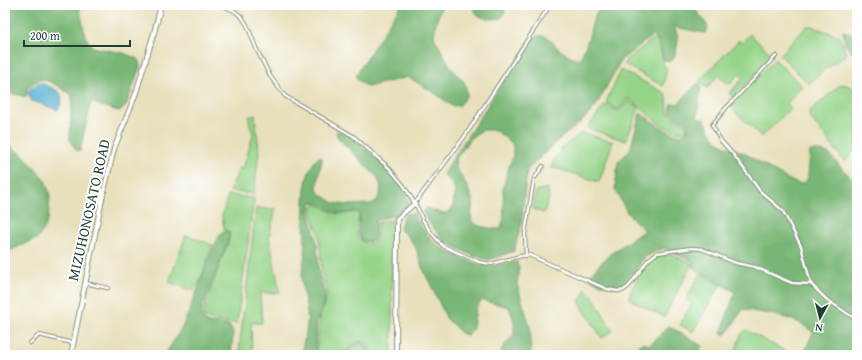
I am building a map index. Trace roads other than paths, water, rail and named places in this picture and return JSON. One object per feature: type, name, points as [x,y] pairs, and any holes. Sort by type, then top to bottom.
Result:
[{"type":"street","name":"MIZUHONOSATO ROAD","points":[[71,355],[102,199],[114,149],[135,96],[161,5]]},
{"type":"street","points":[[221,5],[233,10],[242,17],[248,25],[256,48],[270,76],[284,96],[353,136],[389,168],[399,178],[415,203],[422,219],[443,246],[480,262],[491,264],[526,256],[567,271],[607,289],[616,291],[624,290],[629,286],[648,260],[657,253],[692,248],[702,249],[736,263],[755,267],[792,283],[811,284]]},
{"type":"street","points":[[396,355],[397,219],[415,203],[465,136],[550,5]]},
{"type":"street","points":[[776,56],[726,108],[712,125],[721,141],[744,168],[760,191],[786,215],[801,246],[811,284],[826,299],[857,320]]},
{"type":"street","points":[[526,256],[525,233],[534,179],[543,166]]},
{"type":"street","points":[[85,284],[108,288]]},
{"type":"street","points":[[30,343],[39,335],[73,344]]},
{"type":"water","points":[[41,83],[56,90],[61,95],[61,104],[58,110],[32,101],[28,94],[31,87]]}]
